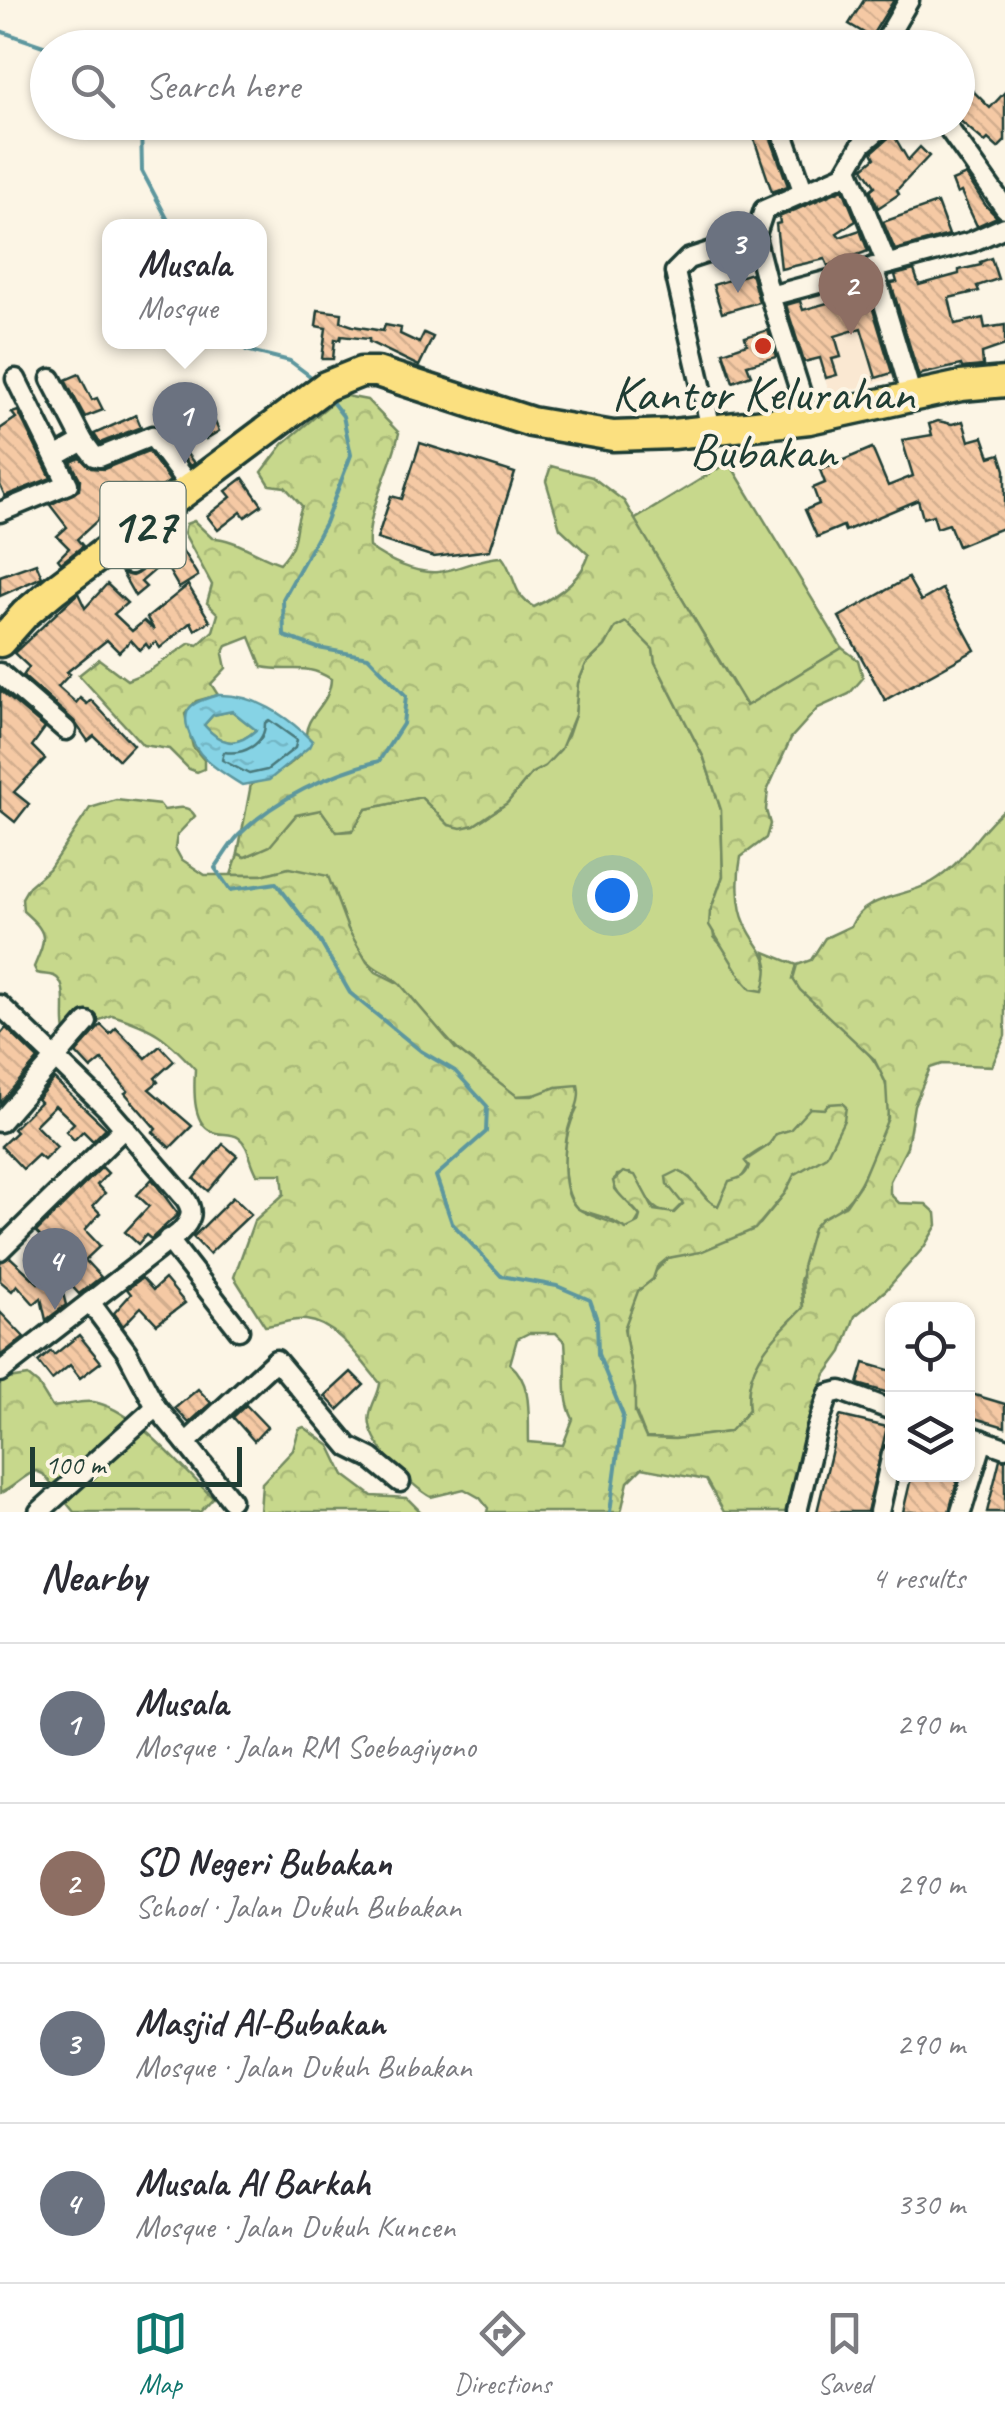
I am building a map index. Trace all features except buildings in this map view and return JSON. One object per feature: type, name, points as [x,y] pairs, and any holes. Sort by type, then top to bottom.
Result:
[{"type":"main road","name":"127","points":[[0,642],[25,614],[124,554],[191,488],[326,386],[361,372],[376,372],[532,422],[584,433],[638,436],[809,419],[962,386],[1005,382]]},
{"type":"street","points":[[892,30],[909,0]]},
{"type":"street","points":[[785,140],[804,193]]},
{"type":"street","points":[[809,419],[755,237],[767,206],[849,171],[867,140]]},
{"type":"street","points":[[957,140],[1005,208]]},
{"type":"street","points":[[849,171],[880,266],[912,398]]},
{"type":"street","points":[[770,296],[971,242],[1005,227]]},
{"type":"street","points":[[712,429],[675,272],[688,259],[755,237]]},
{"type":"street","points":[[0,512],[67,486],[16,379]]},
{"type":"street","points":[[50,379],[94,456],[152,436],[191,488]]},
{"type":"street","points":[[54,457],[83,441]]},
{"type":"street","points":[[0,673],[66,730]]},
{"type":"street","points":[[0,1005],[125,1127],[190,1205],[191,1218],[0,1372]]},
{"type":"street","points":[[0,1122],[87,1022]]},
{"type":"street","points":[[0,1250],[125,1127]]},
{"type":"street","points":[[168,1239],[239,1330]]},
{"type":"street","points":[[90,1302],[127,1352],[156,1406],[231,1500]]},
{"type":"street","points":[[186,1443],[276,1360],[348,1446],[371,1458],[400,1482]]},
{"type":"street","points":[[797,1512],[829,1394],[840,1391],[885,1407]]},
{"type":"street","points":[[40,1512],[156,1406]]},
{"type":"street","points":[[975,1438],[1005,1448]]},
{"type":"street","points":[[879,1512],[886,1482]]},
{"type":"street","points":[[961,1512],[967,1482]]},
{"type":"shaded area","points":[[873,274],[902,375],[830,396],[800,295]]},
{"type":"green space","points":[[341,395],[367,400],[399,433],[369,533],[369,547],[393,561],[420,571],[438,572],[502,557],[527,602],[534,607],[551,598],[574,580],[589,555],[560,528],[546,481],[551,466],[592,477],[624,501],[746,706],[842,648],[858,660],[863,678],[849,694],[818,708],[791,738],[768,789],[766,810],[770,824],[766,838],[741,857],[740,908],[766,960],[763,991],[751,989],[742,979],[709,925],[723,876],[721,810],[704,758],[655,662],[653,649],[626,622],[615,628],[605,646],[586,664],[578,683],[575,715],[561,749],[532,773],[507,803],[474,825],[449,825],[421,797],[366,809],[353,830],[337,832],[321,810],[296,815],[270,846],[245,857],[238,853],[251,784],[285,768],[312,741],[306,735],[307,728],[327,696],[331,679],[305,669],[262,667],[250,637],[227,646],[223,654],[226,668],[211,684],[218,695],[196,701],[185,714],[193,747],[204,760],[204,769],[197,772],[169,749],[143,745],[79,675],[99,659],[127,680],[147,672],[190,643],[198,645],[213,631],[218,614],[207,603],[212,585],[184,533],[186,524],[194,521],[212,538],[280,563],[293,542],[302,506],[285,487],[270,485],[262,472],[284,443]]},
{"type":"green space","points":[[729,462],[842,648],[747,706],[634,520]]},
{"type":"green space","points":[[626,622],[653,649],[655,662],[704,758],[721,810],[723,876],[710,912],[714,937],[731,956],[742,979],[768,965],[765,952],[797,965],[793,979],[872,1058],[889,1097],[886,1125],[862,1181],[845,1203],[821,1219],[800,1281],[803,1308],[756,1365],[748,1393],[749,1409],[730,1432],[675,1439],[646,1438],[634,1407],[625,1322],[638,1290],[668,1258],[717,1244],[760,1224],[794,1175],[832,1144],[836,1131],[824,1109],[810,1109],[790,1130],[776,1134],[749,1157],[745,1161],[749,1166],[727,1188],[718,1206],[712,1205],[690,1178],[681,1198],[683,1204],[674,1214],[664,1212],[652,1204],[630,1173],[617,1175],[614,1188],[640,1216],[633,1228],[626,1229],[577,1209],[571,1198],[564,1160],[577,1109],[556,1087],[544,1094],[517,1096],[484,1074],[401,985],[365,958],[346,925],[334,889],[289,868],[262,875],[231,875],[238,854],[246,857],[270,845],[296,815],[322,809],[337,832],[352,831],[366,809],[421,797],[449,825],[474,825],[507,803],[532,773],[545,766],[568,736],[578,683],[586,664],[605,646],[615,628]]},
{"type":"green space","points":[[232,711],[256,730],[242,740],[229,742],[216,737],[204,725],[213,715]]},
{"type":"green space","points":[[116,800],[160,805],[164,810],[189,809],[195,816],[177,835],[175,848],[181,859],[205,875],[262,875],[289,868],[328,876],[348,929],[367,962],[376,972],[400,984],[455,1048],[517,1096],[578,1085],[578,1103],[565,1148],[567,1191],[580,1210],[626,1229],[638,1223],[640,1216],[615,1187],[613,1181],[623,1172],[635,1175],[654,1210],[674,1213],[683,1204],[667,1184],[666,1177],[678,1171],[718,1206],[729,1181],[746,1173],[749,1166],[745,1161],[769,1145],[776,1134],[790,1130],[810,1108],[824,1109],[828,1104],[842,1103],[846,1107],[844,1120],[826,1156],[794,1175],[785,1193],[755,1229],[700,1252],[668,1258],[657,1267],[653,1279],[638,1291],[624,1329],[635,1388],[635,1413],[646,1438],[675,1439],[729,1432],[749,1410],[748,1394],[756,1365],[803,1308],[802,1267],[813,1228],[846,1205],[861,1183],[888,1118],[886,1083],[874,1059],[800,990],[793,979],[797,965],[811,960],[825,938],[851,926],[866,908],[943,875],[1005,809],[1005,1036],[992,1066],[942,1064],[930,1068],[914,1105],[907,1147],[890,1181],[890,1194],[899,1203],[926,1204],[936,1213],[937,1225],[924,1247],[886,1290],[855,1316],[842,1352],[826,1374],[811,1408],[786,1512],[724,1512],[706,1480],[642,1468],[628,1482],[621,1512],[487,1512],[480,1498],[464,1489],[431,1497],[401,1472],[374,1436],[370,1414],[380,1383],[356,1354],[338,1335],[317,1323],[296,1320],[265,1326],[234,1277],[254,1221],[284,1194],[282,1174],[257,1174],[239,1138],[216,1133],[202,1123],[196,1106],[195,1069],[158,1034],[112,1015],[65,1031],[62,985],[54,976],[37,973],[34,967],[43,936],[23,911],[22,898],[29,886],[49,869],[90,808]],"holes":[[[529,1333],[556,1333],[565,1342],[566,1391],[573,1419],[563,1445],[529,1442],[526,1390],[510,1364],[517,1339]]]},
{"type":"green space","points":[[28,1376],[38,1384],[52,1407],[93,1402],[129,1418],[213,1498],[200,1512],[74,1512],[43,1474],[36,1471],[0,1493],[0,1383]]},
{"type":"green space","points":[[304,1427],[330,1446],[344,1475],[372,1496],[407,1498],[421,1512],[260,1512],[262,1483],[293,1450],[299,1429]]},
{"type":"water","points":[[218,695],[257,702],[280,715],[312,741],[309,747],[269,780],[242,785],[202,756],[188,730],[186,715],[192,705]],"holes":[[[232,711],[256,730],[242,740],[229,742],[216,737],[204,725],[213,715]]]},
{"type":"waterway","points":[[0,31],[30,41]]},
{"type":"waterway","points":[[141,140],[142,171],[167,219]]},
{"type":"waterway","points":[[245,349],[290,361],[314,379]]},
{"type":"waterway","points":[[329,398],[343,416],[351,455],[325,523],[283,599],[284,636],[318,648],[368,657],[406,696],[403,724],[379,761],[322,780],[269,810],[239,835],[215,868],[230,890],[276,883],[317,936],[350,993],[421,1051],[455,1071],[487,1106],[486,1132],[436,1176],[452,1223],[501,1276],[557,1286],[590,1300],[597,1320],[598,1354],[623,1415],[610,1512]]},
{"type":"place","name":"Masjid Al-Bubakan","points":[[738,293]]},
{"type":"place","name":"SD Negeri Bubakan","points":[[851,335]]},
{"type":"place","name":"Kantor Kelurahan Bubakan","points":[[763,346]]},
{"type":"place","name":"Musala","points":[[185,464]]},
{"type":"place","name":"Musala Al Barkah","points":[[55,1310]]}]
